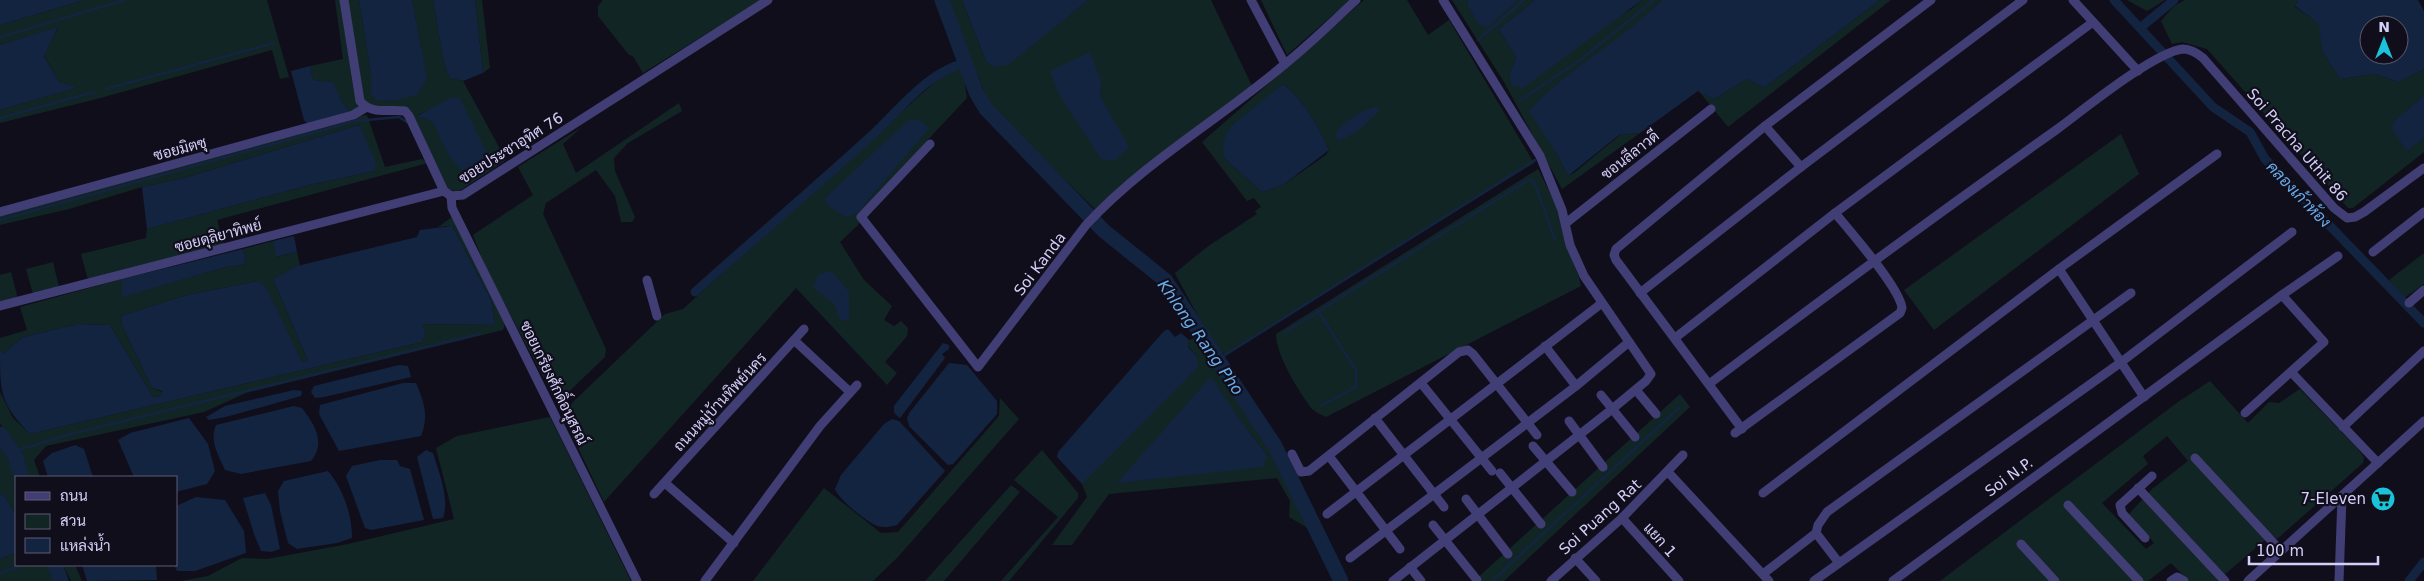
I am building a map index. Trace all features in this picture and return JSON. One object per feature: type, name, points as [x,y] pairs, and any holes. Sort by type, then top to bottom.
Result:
[{"type":"street","points":[[344,0],[358,96],[365,108]]},
{"type":"street","name":"ซอยประชาอุทิศ 76","points":[[365,108],[404,111],[409,116],[447,194],[462,195],[768,0]]},
{"type":"street","points":[[1251,0],[1285,64]]},
{"type":"street","name":"Soi Kanda","points":[[930,144],[861,217],[978,367],[1086,225],[1104,205],[1164,155],[1285,64],[1356,0]]},
{"type":"street","points":[[1393,581],[1444,539],[1636,390],[1651,374],[1584,276],[1570,245],[1566,223],[1540,156],[1442,0]]},
{"type":"street","points":[[1836,212],[1874,260],[1899,298],[1902,308],[1900,313],[1738,431],[1709,384],[1616,260],[1616,249],[1765,126],[1931,0]]},
{"type":"street","points":[[1640,293],[1801,167],[2023,0]]},
{"type":"street","points":[[1709,384],[1874,260],[2138,71],[2073,0]]},
{"type":"street","points":[[1675,338],[1836,212],[2093,22]]},
{"type":"street","name":"Soi Pracha Uthit 86","points":[[2138,71],[2159,58],[2182,49],[2191,50],[2203,58],[2339,214],[2347,218],[2356,217],[2424,168]]},
{"type":"street","name":"ซอยมิตซุ","points":[[0,212],[353,115],[365,108]]},
{"type":"street","name":"ซอนลีลาวดี","points":[[1566,223],[1711,109]]},
{"type":"street","points":[[1765,126],[1801,167]]},
{"type":"street","points":[[1763,492],[2059,269],[2218,154]]},
{"type":"street","name":"ซอยดุลิยาทิพย์","points":[[0,306],[447,194]]},
{"type":"street","name":"ซอยเกรียงศักดิ์อนุสรณ์","points":[[447,194],[452,208],[637,581]]},
{"type":"street","points":[[2373,252],[2424,212]]},
{"type":"street","points":[[1814,581],[2120,363],[2292,232]]},
{"type":"street","name":"Soi N.P.","points":[[1893,581],[2014,490],[2338,256]]},
{"type":"street","points":[[2059,269],[2144,397]]},
{"type":"street","points":[[646,280],[657,316]]},
{"type":"street","points":[[2409,303],[2424,290]]},
{"type":"street","points":[[1668,472],[1766,577],[1816,533],[1818,525],[1827,512],[2131,294]]},
{"type":"street","points":[[2245,414],[2324,342],[2282,295]]},
{"type":"street","points":[[1327,514],[1602,303]]},
{"type":"street","name":"ถนนหมู่บ้านทิพย์นคร","points":[[654,494],[804,329]]},
{"type":"street","points":[[795,340],[850,392]]},
{"type":"street","points":[[1350,558],[1576,386],[1629,342]]},
{"type":"street","points":[[1545,346],[1576,386]]},
{"type":"street","points":[[1292,454],[1301,472],[1309,472],[1459,352],[1468,350],[1537,435]]},
{"type":"street","points":[[2342,427],[2424,351]]},
{"type":"street","points":[[2292,373],[2378,463]]},
{"type":"street","points":[[1420,383],[1481,458],[1512,488],[1541,524]]},
{"type":"street","points":[[705,581],[820,426],[857,385]]},
{"type":"street","points":[[1636,390],[1656,414]]},
{"type":"street","points":[[1601,395],[1611,410],[1635,437]]},
{"type":"street","points":[[1375,418],[1444,506]]},
{"type":"street","points":[[2248,581],[2424,420]]},
{"type":"street","points":[[1568,421],[1603,467]]},
{"type":"street","points":[[1533,446],[1572,492]]},
{"type":"street","name":"Soi Puang Rat","points":[[1551,581],[1622,518],[1683,455]]},
{"type":"street","points":[[1329,456],[1400,549]]},
{"type":"street","points":[[2196,458],[2281,551]]},
{"type":"street","points":[[2145,538],[2122,513],[2120,505],[2152,476]]},
{"type":"street","points":[[664,483],[734,543]]},
{"type":"street","points":[[2138,488],[2226,581]]},
{"type":"street","points":[[2339,581],[2342,497]]},
{"type":"street","points":[[1466,499],[1508,554]]},
{"type":"street","points":[[2068,505],[2139,581]]},
{"type":"street","name":"แยก 1","points":[[1622,518],[1679,581]]},
{"type":"street","points":[[1433,525],[1477,580]]},
{"type":"street","points":[[1816,533],[1839,563]]},
{"type":"street","points":[[2020,544],[2055,581]]},
{"type":"street","points":[[1575,558],[1596,581]]},
{"type":"street","points":[[1410,567],[1421,581]]},
{"type":"street","points":[[2171,581],[2177,577],[2184,581]]},
{"type":"green space","points":[[84,0],[267,0],[289,77],[280,79],[272,50],[97,99],[0,123],[0,110],[77,87],[59,82],[44,55],[58,28],[0,45],[0,25]]},
{"type":"green space","points":[[335,0],[340,0],[354,93],[359,107],[350,112],[342,102],[332,82],[313,80],[310,66],[343,59]]},
{"type":"green space","points":[[347,0],[359,0],[371,74],[371,94],[416,22],[412,0],[433,0],[444,64],[450,78],[463,81],[506,160],[461,190],[454,191],[448,189],[414,117],[365,103],[361,92]],"holes":[[[459,97],[439,133],[432,121],[417,115]]]},
{"type":"green space","points":[[475,0],[482,0],[490,68],[483,73]]},
{"type":"green space","points":[[603,0],[761,0],[643,73],[633,56],[629,55],[598,16],[598,6]]},
{"type":"green space","points":[[947,0],[962,0],[986,61],[1064,19],[1088,0],[1211,0],[1252,86],[1096,210],[991,108]]},
{"type":"green space","points":[[1261,0],[1350,0],[1287,55]]},
{"type":"green space","points":[[1364,0],[1407,0],[1428,35],[1449,20],[1534,163],[1225,354],[1216,350],[1175,273],[1207,247],[1257,214],[1255,211],[1261,207],[1254,198],[1247,201],[1202,142]],"holes":[[[1283,84],[1310,114],[1329,150],[1326,155],[1283,185],[1262,192],[1224,158],[1268,98]]]},
{"type":"green space","points":[[1452,0],[1467,0],[1468,5],[1487,27],[1518,0],[1535,0],[1499,29],[1516,58],[1510,72],[1630,10],[1642,0],[1662,0],[1646,16],[1555,151],[1568,176],[1620,135],[1640,133],[1562,189],[1504,82]]},
{"type":"green space","points":[[1880,0],[1891,0],[1728,127],[1698,90],[1714,99],[1747,79],[1764,88]]},
{"type":"green space","points":[[2127,0],[2165,0],[2147,11]]},
{"type":"green space","points":[[2185,0],[2298,0],[2295,7],[2320,24],[2322,51],[2340,79],[2374,74],[2399,82],[2424,69],[2424,95],[2394,121],[2407,150],[2424,138],[2424,152],[2353,208],[2348,208],[2207,49],[2182,42],[2172,44],[2161,21],[2174,6]]},
{"type":"green space","points":[[956,68],[963,72],[967,98],[890,180],[858,225],[840,242],[864,280],[892,306],[884,320],[894,326],[901,321],[908,328],[907,336],[885,362],[897,373],[887,385],[796,288],[604,502],[563,416],[573,402],[665,314],[683,309],[938,79]]},
{"type":"green space","points":[[679,103],[682,111],[628,143],[614,158],[615,171],[635,217],[632,222],[621,222],[615,196],[596,170],[546,203],[543,214],[606,349],[605,357],[557,403],[486,269],[473,235],[533,195],[518,167],[582,127],[563,144],[576,173]]},
{"type":"green space","points":[[367,115],[385,167],[422,159],[428,163],[217,220],[224,244],[88,280],[81,254],[146,238],[147,229],[309,185],[375,171],[359,125],[184,178],[142,187],[69,209],[0,225],[0,214]]},
{"type":"green space","points":[[2121,134],[2139,174],[1934,330],[1904,290]]},
{"type":"green space","points":[[1538,169],[1560,213],[1566,246],[1581,286],[1326,417],[1312,409],[1284,362],[1277,343],[1276,334]]},
{"type":"green space","points":[[452,217],[505,324],[503,330],[246,393],[204,412],[46,446],[34,460],[40,476],[28,476],[17,451],[0,423],[0,392],[13,418],[30,434],[422,342],[426,333],[422,324],[495,325],[491,300],[452,226],[438,227]]},
{"type":"green space","points":[[273,241],[277,257],[297,252],[300,265],[273,279],[308,361],[302,362],[258,281],[187,295],[121,316],[122,325],[152,388],[162,392],[161,396],[153,397],[110,325],[79,324],[23,337],[4,353],[0,350],[0,338],[27,330],[20,307],[122,279],[123,296],[222,268],[246,264],[243,249]]},
{"type":"green space","points":[[2424,253],[2424,284],[2404,298],[2389,280]]},
{"type":"green space","points":[[53,262],[59,287],[33,294],[26,269]]},
{"type":"green space","points":[[11,272],[18,299],[0,303],[0,275]]},
{"type":"green space","points":[[1195,338],[1272,448],[1311,530],[1289,517],[1290,501],[1277,478],[1109,494],[1072,545],[1052,545],[1087,497],[1082,484],[1197,356],[1188,346],[1189,340]],"holes":[[[1245,427],[1267,455],[1117,482]]]},
{"type":"green space","points":[[2210,381],[2248,423],[2269,402],[2279,403],[2300,389],[2357,448],[2364,457],[2363,463],[2277,539],[2272,534],[2217,581],[2189,581],[2171,563],[2148,581],[1940,581],[2178,402]],"holes":[[[2167,436],[2188,461],[2152,489],[2129,514],[2154,543],[2146,549],[2102,503],[2148,464],[2143,456]]]},
{"type":"green space","points":[[1680,394],[1690,407],[1504,581],[1474,581]]},
{"type":"green space","points":[[1000,398],[1019,419],[898,557],[873,581],[753,581],[824,488],[881,533],[898,532],[999,416]]},
{"type":"green space","points":[[550,417],[631,581],[181,581],[208,576],[242,558],[267,559],[348,544],[454,519],[436,448],[457,436]]},
{"type":"green space","points":[[0,443],[16,476],[15,513],[3,493],[0,496]]},
{"type":"green space","points":[[1042,450],[1078,493],[1078,498],[1009,581],[1001,581],[1058,517],[1014,480]]},
{"type":"green space","points":[[1011,485],[1020,492],[944,581],[925,581]]},
{"type":"green space","points":[[15,553],[15,566],[52,566],[58,581],[0,581],[0,559]]},
{"type":"green space","points":[[64,566],[75,566],[82,581],[71,581]]},
{"type":"water","points":[[0,0],[84,0],[0,25]]},
{"type":"water","points":[[359,0],[412,0],[427,79],[417,95],[396,100],[377,101],[371,94],[371,74]]},
{"type":"water","points":[[433,0],[475,0],[483,73],[463,81],[450,78],[444,64]]},
{"type":"water","points":[[962,0],[1088,0],[1008,65],[994,67],[986,61]]},
{"type":"water","points":[[1467,0],[1518,0],[1488,27],[1479,25]]},
{"type":"water","points":[[1535,0],[1642,0],[1523,88],[1511,85],[1510,72],[1516,58],[1499,29]]},
{"type":"water","points":[[1662,0],[1880,0],[1764,88],[1747,79],[1714,99],[1698,91],[1640,133],[1619,135],[1568,176],[1555,151],[1529,111],[1561,81],[1630,29]]},
{"type":"water","points":[[2298,0],[2418,0],[2424,11],[2424,69],[2399,82],[2374,74],[2340,79],[2322,51],[2319,24],[2295,6]]},
{"type":"water","points":[[58,27],[44,56],[59,82],[78,87],[0,110],[0,45]]},
{"type":"water","points":[[1090,52],[1101,81],[1100,96],[1129,147],[1114,161],[1101,159],[1060,96],[1050,71]]},
{"type":"water","points":[[310,66],[313,80],[333,82],[342,102],[350,112],[308,124],[304,120],[291,71]]},
{"type":"water","points":[[1283,84],[1298,98],[1310,114],[1329,150],[1283,185],[1262,192],[1224,158],[1223,142],[1228,131],[1235,123]]},
{"type":"water","points":[[2424,95],[2424,138],[2407,151],[2392,129],[2394,121]]},
{"type":"water","points":[[459,97],[490,159],[470,171],[464,171],[453,161],[432,121],[417,116],[448,99]]},
{"type":"water","points":[[1377,106],[1379,111],[1365,124],[1354,133],[1337,140],[1336,133],[1344,124],[1360,113]]},
{"type":"water","points":[[909,120],[920,120],[929,128],[857,213],[846,217],[831,208],[824,199]]},
{"type":"water","points":[[359,125],[376,163],[375,171],[309,185],[147,229],[142,187],[184,178]]},
{"type":"water","points":[[452,226],[491,300],[495,325],[422,324],[426,333],[422,342],[30,434],[7,405],[0,377],[0,350],[4,353],[23,337],[79,324],[110,325],[153,397],[161,396],[162,391],[152,388],[122,325],[121,316],[187,295],[258,281],[266,287],[302,362],[308,361],[273,279],[297,266],[417,237],[420,230]]},
{"type":"water","points":[[294,236],[297,252],[276,257],[273,241]]},
{"type":"water","points":[[243,249],[246,264],[222,268],[122,297],[122,279]]},
{"type":"water","points":[[831,271],[849,292],[849,320],[840,320],[834,304],[813,287],[819,274]]},
{"type":"water","points":[[1168,329],[1175,337],[1181,333],[1189,340],[1188,347],[1197,356],[1198,367],[1082,484],[1057,457],[1058,452],[1164,331]]},
{"type":"water","points":[[943,343],[949,345],[949,349],[942,354],[945,358],[900,418],[894,413],[894,406]]},
{"type":"water","points":[[949,363],[967,365],[997,401],[997,414],[953,464],[948,465],[909,426],[907,418]]},
{"type":"water","points":[[399,365],[408,366],[411,377],[324,397],[315,398],[311,392],[314,386]]},
{"type":"water","points":[[1211,377],[1245,427],[1267,455],[1263,467],[1117,483]]},
{"type":"water","points":[[403,383],[416,383],[421,396],[425,422],[421,436],[339,451],[319,414],[320,405]]},
{"type":"water","points":[[294,390],[302,391],[301,396],[226,417],[209,420],[206,417],[225,406]]},
{"type":"water","points":[[294,406],[302,408],[315,427],[318,448],[311,461],[241,474],[225,470],[214,443],[216,425]]},
{"type":"water","points":[[189,418],[208,444],[215,471],[207,484],[178,491],[178,476],[134,476],[118,440],[130,433]]},
{"type":"water","points":[[892,419],[899,421],[945,471],[897,525],[882,527],[877,526],[853,510],[835,489],[841,475],[884,424]]},
{"type":"water","points":[[75,445],[84,449],[93,476],[48,476],[43,461],[52,453]]},
{"type":"water","points":[[426,450],[433,453],[443,486],[445,511],[443,518],[433,519],[417,457]]},
{"type":"water","points":[[380,460],[397,460],[400,466],[410,469],[424,520],[371,530],[365,528],[346,476],[352,466]]},
{"type":"water","points":[[328,471],[346,502],[352,538],[337,543],[297,549],[288,543],[280,511],[278,491],[284,481]]},
{"type":"water","points":[[3,493],[15,513],[15,553],[0,559],[0,496]]},
{"type":"water","points":[[265,493],[271,505],[280,549],[271,552],[261,551],[243,498]]},
{"type":"water","points":[[196,497],[225,500],[244,531],[246,553],[195,571],[177,571],[174,566],[178,566],[178,505]]},
{"type":"water","points":[[82,566],[156,566],[157,580],[87,581]]},
{"type":"waterway","points":[[0,37],[125,0]]},
{"type":"waterway","name":"Khlong Rang Pho","points":[[942,0],[976,92],[986,109],[1104,231],[1165,280],[1275,446],[1341,581]]},
{"type":"waterway","points":[[1478,40],[1524,0]]},
{"type":"waterway","points":[[1519,101],[1579,61],[1654,0]]},
{"type":"waterway","name":"คลองเก้าห้อง","points":[[2114,0],[2213,107],[2250,132],[2265,159],[2424,323]]},
{"type":"waterway","points":[[2140,28],[2174,0]]},
{"type":"waterway","points":[[106,89],[274,43]]},
{"type":"waterway","points":[[695,292],[881,127],[914,94],[938,75],[966,63]]},
{"type":"waterway","points":[[0,118],[94,92]]},
{"type":"waterway","points":[[0,220],[356,121],[399,117],[407,122]]},
{"type":"waterway","points":[[1217,360],[1535,160]]},
{"type":"waterway","points":[[1284,333],[1530,179],[1535,184],[1555,240]]},
{"type":"waterway","points":[[1318,311],[1356,370],[1356,387],[1322,405]]},
{"type":"waterway","points":[[12,452],[71,434],[479,334]]},
{"type":"waterway","points":[[1492,581],[1679,408]]},
{"type":"waterway","points":[[0,434],[15,456],[22,476]]},
{"type":"waterway","points":[[2409,581],[2424,562]]},
{"type":"waterway","points":[[0,573],[19,566]]},
{"type":"waterway","points":[[55,566],[61,581]]},
{"type":"place","name":"7-Eleven","points":[[2383,499]]}]
